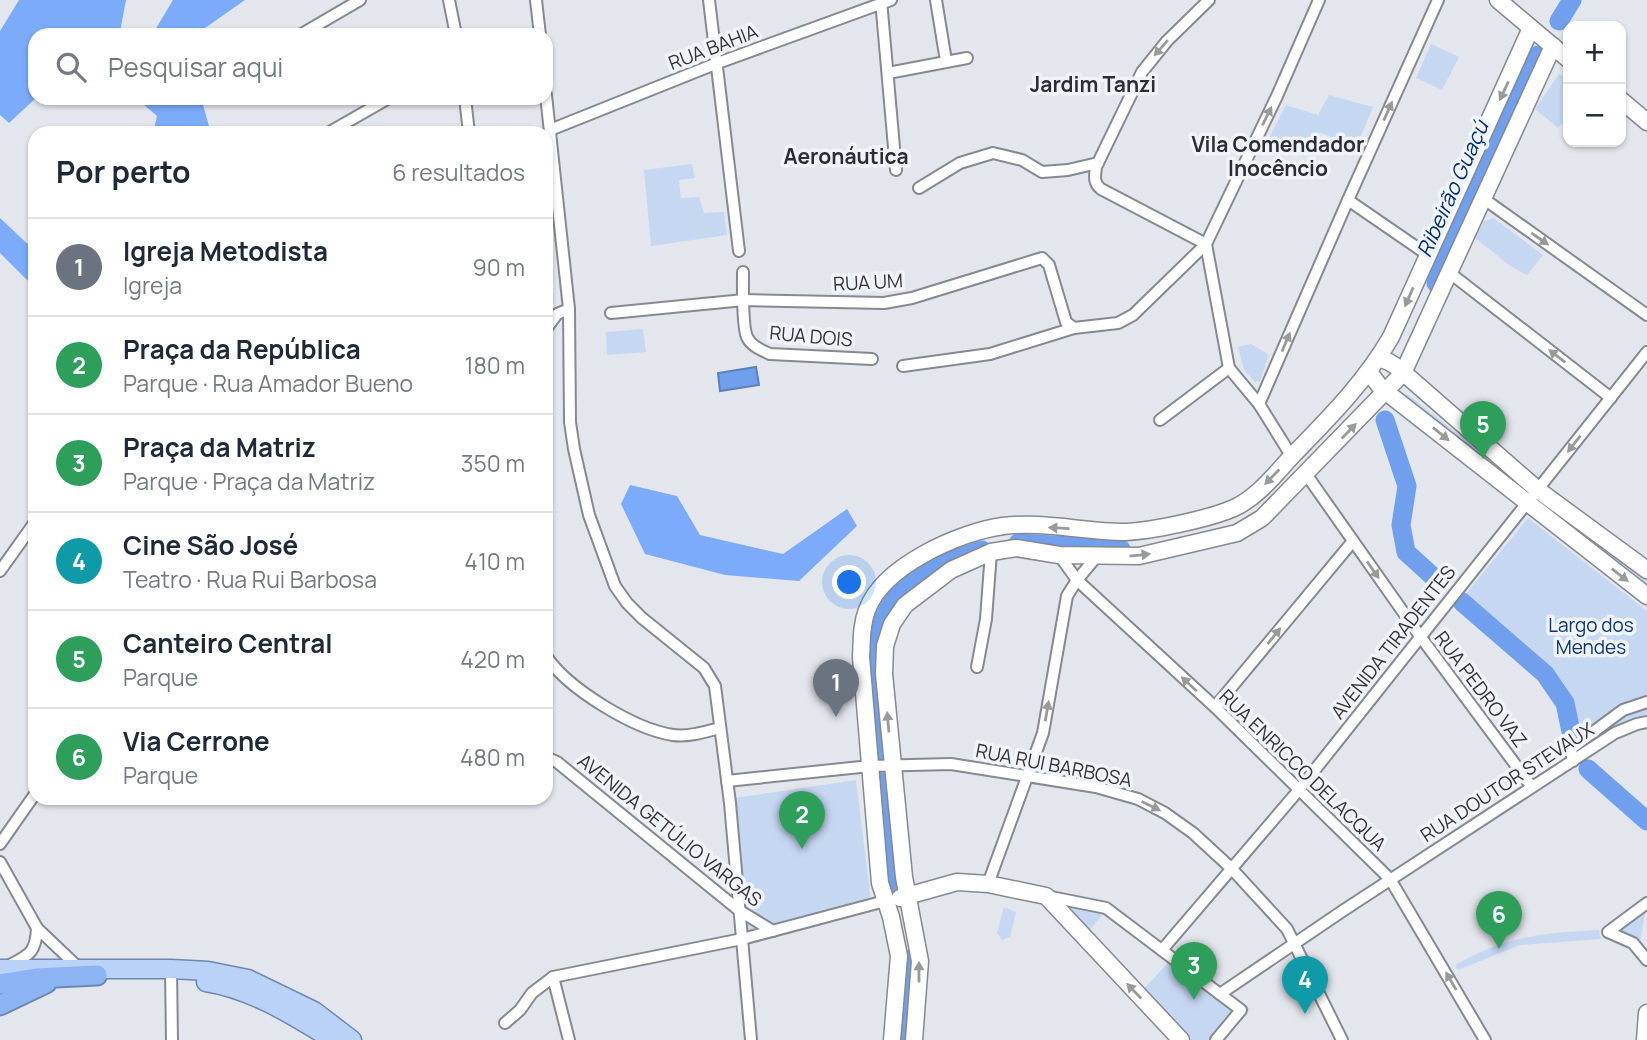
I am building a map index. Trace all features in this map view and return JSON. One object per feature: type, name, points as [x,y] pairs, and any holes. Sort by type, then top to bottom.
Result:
[{"type":"highway","points":[[1,974],[36,978],[88,972]]},
{"type":"highway","points":[[0,1005],[57,977]]},
{"type":"main road","points":[[1499,0],[1563,55]]},
{"type":"main road","points":[[891,1040],[899,956],[880,883],[861,657],[863,622],[871,601],[894,575],[927,551],[947,541],[1004,526],[1124,532],[1150,530],[1231,509],[1256,493],[1351,395],[1379,358],[1391,337],[1531,28]]},
{"type":"main road","points":[[914,1040],[920,961],[908,896],[884,674],[885,646],[892,624],[905,605],[929,585],[951,570],[991,552],[1016,548],[1059,555],[1139,556],[1237,533],[1262,518],[1404,373],[1553,46]]},
{"type":"main road","points":[[1626,104],[1647,122]]},
{"type":"main road","points":[[1391,337],[1400,347],[1416,350]]},
{"type":"main road","points":[[1379,358],[1404,373],[1538,490],[1647,570]]},
{"type":"main road","points":[[1369,372],[1377,384],[1647,596]]},
{"type":"main road","points":[[1351,395],[1364,400],[1368,411]]},
{"type":"main road","points":[[885,901],[957,882],[988,884],[1046,895],[1181,1040]]},
{"type":"main road","points":[[88,972],[117,968],[171,974],[218,984],[285,1010],[333,1040]]},
{"type":"main road","points":[[1,974],[171,974],[208,971],[248,979],[314,1011],[352,1040]]},
{"type":"main road","points":[[1645,1040],[1647,1013]]},
{"type":"street","points":[[312,28],[360,0]]},
{"type":"street","points":[[450,0],[455,28]]},
{"type":"street","points":[[536,0],[539,28]]},
{"type":"street","points":[[709,0],[739,251]]},
{"type":"street","points":[[936,0],[946,61]]},
{"type":"street","points":[[1206,244],[1101,188],[1096,184],[1095,177],[1098,163],[1142,72],[1167,41],[1209,0]]},
{"type":"street","points":[[903,366],[990,354],[1074,328],[1125,320],[1206,244],[1277,96],[1319,0]]},
{"type":"street","points":[[1259,404],[1438,0]]},
{"type":"street","points":[[885,1],[896,170]]},
{"type":"street","name":"RUA BAHIA","points":[[553,129],[715,64],[885,1]]},
{"type":"street","points":[[888,73],[967,58]]},
{"type":"street","points":[[340,126],[377,105]]},
{"type":"street","points":[[466,105],[468,126]]},
{"type":"street","points":[[547,105],[550,126]]},
{"type":"street","points":[[919,188],[960,163],[993,153],[1022,160],[1042,172],[1068,170],[1098,163]]},
{"type":"street","points":[[553,195],[569,309],[570,422],[589,514],[615,586],[626,603],[704,668],[715,686],[727,781],[751,1040]]},
{"type":"street","points":[[1348,200],[1428,254]]},
{"type":"street","points":[[1484,200],[1647,315]]},
{"type":"street","points":[[1206,244],[1229,368],[1259,404],[1292,457]]},
{"type":"street","name":"RUA UM","points":[[611,313],[744,300],[884,303],[912,299],[1042,258],[1049,265],[1066,322],[1074,328]]},
{"type":"street","name":"RUA DOIS","points":[[743,272],[745,333],[760,350],[770,354],[872,359]]},
{"type":"street","points":[[1450,273],[1611,398]]},
{"type":"street","points":[[553,319],[557,314],[569,309]]},
{"type":"street","name":"AVENIDA TIRADENTES","points":[[1162,950],[1298,791],[1647,352]]},
{"type":"street","points":[[1160,420],[1229,368]]},
{"type":"street","name":"RUA PEDRO VAZ","points":[[1306,474],[1420,636],[1532,787]]},
{"type":"street","points":[[0,571],[28,532]]},
{"type":"street","points":[[1215,707],[1353,541]]},
{"type":"street","points":[[977,667],[986,619],[991,552]]},
{"type":"street","name":"RUA ENRICCO DELACQUA","points":[[1059,555],[1077,580],[1215,707],[1390,880],[1485,1040]]},
{"type":"street","points":[[988,884],[1043,733],[1063,614],[1070,590],[1097,556]]},
{"type":"street","points":[[553,663],[570,681],[617,715],[642,726],[675,735],[720,727]]},
{"type":"street","points":[[1573,761],[1573,747],[1623,710],[1647,702]]},
{"type":"street","name":"RUA DOUTOR STEVAUX","points":[[1220,994],[1615,733],[1647,722]]},
{"type":"street","name":"AVENIDA GETÚLIO VARGAS","points":[[553,760],[740,911],[773,931]]},
{"type":"street","name":"RUA RUI BARBOSA","points":[[727,781],[892,764],[951,764],[1096,787],[1138,799],[1165,813],[1193,833],[1231,868],[1287,929],[1342,1040]]},
{"type":"street","points":[[0,844],[28,804]]},
{"type":"street","points":[[0,863],[37,928],[88,972]]},
{"type":"street","points":[[1046,895],[1106,908],[1241,1010],[1216,1040]]},
{"type":"street","points":[[505,1023],[520,1010],[532,993],[553,977],[742,939],[885,901]]},
{"type":"street","points":[[1647,903],[1608,932],[1633,943],[1647,960]]},
{"type":"street","points":[[1,974],[32,951],[36,944],[37,928]]},
{"type":"street","points":[[171,974],[172,1040]]},
{"type":"street","points":[[553,977],[569,1040]]},
{"type":"green space","points":[[1431,44],[1459,57],[1442,90],[1416,78]]},
{"type":"green space","points":[[1559,74],[1563,77],[1563,122],[1558,128],[1535,109]]},
{"type":"green space","points":[[1329,95],[1373,107],[1356,148],[1320,132],[1304,157],[1267,142],[1286,105],[1318,115]]},
{"type":"green space","points":[[692,164],[695,178],[679,180],[681,198],[699,197],[704,213],[724,212],[727,235],[651,246],[644,170]]},
{"type":"green space","points":[[1494,218],[1543,255],[1527,275],[1509,265],[1475,238],[1484,221]]},
{"type":"green space","points":[[643,329],[646,352],[607,355],[606,332]]},
{"type":"green space","points":[[1251,344],[1269,355],[1260,381],[1255,382],[1244,370],[1238,347]]},
{"type":"green space","points":[[1407,394],[1515,479],[1512,485],[1403,397]]},
{"type":"green space","points":[[1562,514],[1647,580],[1647,590],[1558,519]]},
{"type":"green space","name":"Largo dos Mendes","points":[[1528,518],[1647,611],[1647,714],[1581,753],[1570,707],[1547,671],[1521,644],[1464,596]]},
{"type":"green space","points":[[856,780],[871,901],[748,931],[735,798]]},
{"type":"green space","points":[[1053,900],[1106,911],[1085,935]]},
{"type":"green space","points":[[1004,907],[1016,912],[1010,937],[1002,940],[997,933]]},
{"type":"green space","points":[[1645,912],[1640,943],[1621,931],[1622,927]]},
{"type":"green space","points":[[1599,930],[1601,939],[1520,945],[1458,970],[1455,965],[1491,948],[1524,938]]},
{"type":"green space","points":[[1177,953],[1250,1009],[1223,1040],[1188,1040],[1141,992]]},
{"type":"shaded area","points":[[19,0],[126,0],[121,28],[28,28],[28,105],[9,123],[0,115],[0,31]]},
{"type":"shaded area","points":[[173,0],[245,0],[205,28],[156,28]]},
{"type":"shaded area","points":[[144,105],[203,105],[209,126],[155,126],[157,116]]},
{"type":"shaded area","points":[[0,218],[28,244],[28,281],[0,253]]},
{"type":"shaded area","points":[[756,367],[759,385],[720,391],[718,373]]},
{"type":"shaded area","points":[[630,485],[677,496],[700,535],[783,554],[847,509],[857,526],[799,581],[725,575],[645,554],[621,504]]},
{"type":"waterway","name":"Ribeirão Guaçú","points":[[1559,21],[1572,0]]},
{"type":"waterway","name":"Ribeirão Guaçú","points":[[1436,283],[1538,55]]},
{"type":"waterway","points":[[1385,420],[1407,486],[1401,525],[1406,552],[1440,583]]},
{"type":"waterway","points":[[1018,543],[1121,549]]},
{"type":"waterway","points":[[879,754],[873,675],[880,627],[890,606],[907,586],[931,569],[982,550]]},
{"type":"waterway","points":[[1462,602],[1545,674],[1565,703],[1573,741]]},
{"type":"waterway","points":[[1588,769],[1647,821]]},
{"type":"waterway","points":[[882,782],[892,884]]},
{"type":"waterway","points":[[904,1040],[911,959]]},
{"type":"place","name":"Canteiro Central","points":[[1483,459]]},
{"type":"place","name":"Igreja Metodista","points":[[836,717]]},
{"type":"place","name":"Praça da República","points":[[802,849]]},
{"type":"place","name":"Via Cerrone","points":[[1499,949]]},
{"type":"place","name":"Praça da Matriz","points":[[1194,1000]]},
{"type":"place","name":"Cine São José","points":[[1305,1014]]},
{"type":"district","name":"Jardim Tanzi","points":[[1093,85]]},
{"type":"district","name":"Aeronáutica","points":[[846,157]]},
{"type":"district","name":"Vila Comendador Inocêncio","points":[[1278,157]]}]
